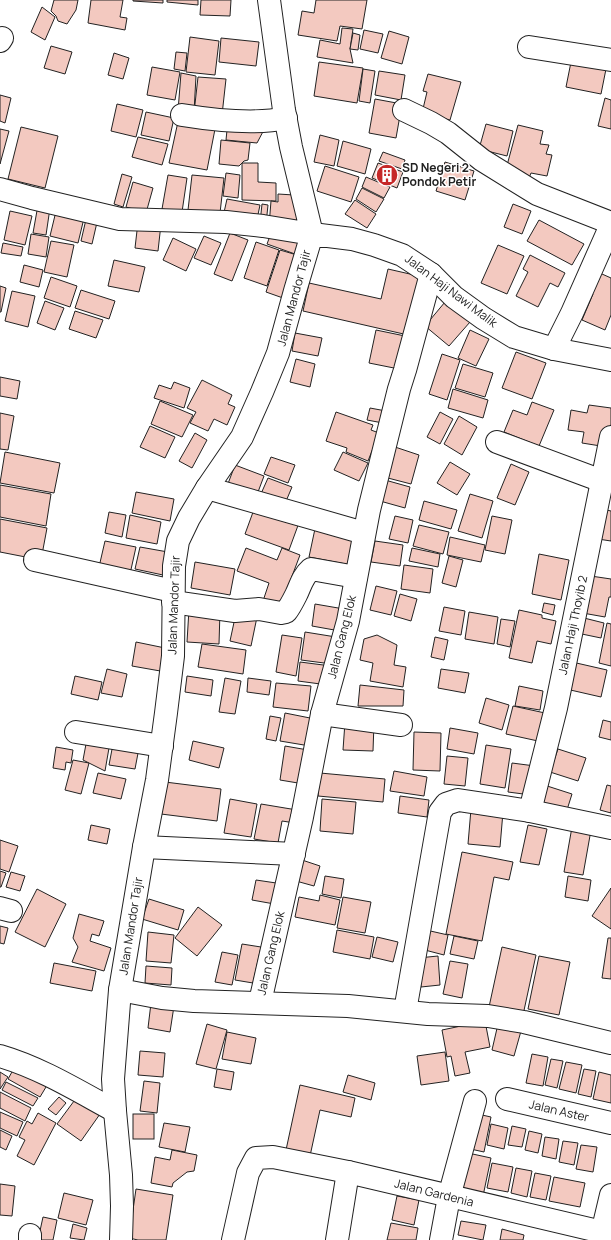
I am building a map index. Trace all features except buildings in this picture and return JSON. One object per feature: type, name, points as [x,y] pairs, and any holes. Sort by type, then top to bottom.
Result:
[{"type":"street","name":"Jalan Mandor Tajir","points":[[121,1240],[121,1175],[113,1078],[120,990],[144,846],[158,780],[173,656],[174,566],[178,541],[189,518],[207,488],[242,438],[278,353],[312,234],[291,147],[270,0]]},
{"type":"street","points":[[529,47],[611,60]]},
{"type":"street","points":[[404,110],[448,133],[482,160],[537,194],[611,224],[575,306],[554,349]]},
{"type":"street","points":[[182,115],[208,119],[259,122],[286,118]]},
{"type":"street","name":"Jalan Haji Nawi Malik","points":[[0,189],[120,219],[226,222],[352,239],[374,244],[402,255],[431,274],[454,297],[483,318],[514,337],[554,349],[611,360]]},
{"type":"street","name":"Jalan Gang Elok","points":[[260,1002],[294,854],[322,714],[348,620],[369,510],[399,389],[431,274]]},
{"type":"street","name":"Jalan Haji Thoyib 2","points":[[530,811],[556,708],[611,437]]},
{"type":"street","points":[[497,442],[602,482]]},
{"type":"street","points":[[207,488],[364,533]]},
{"type":"street","points":[[35,560],[173,597],[235,610],[259,609],[281,613],[286,612],[297,594],[301,582],[311,569],[356,577]]},
{"type":"street","points":[[322,714],[400,725]]},
{"type":"street","points":[[76,732],[162,746]]},
{"type":"street","points":[[405,1011],[440,812],[446,804],[458,800],[530,811],[611,828]]},
{"type":"street","points":[[144,846],[294,854]]},
{"type":"street","points":[[120,990],[162,998],[194,1001],[348,1006],[428,1014],[495,1017],[524,1022],[611,1042]]},
{"type":"street","points":[[0,1056],[19,1062],[51,1077],[115,1111]]},
{"type":"street","name":"Jalan Aster","points":[[507,1099],[611,1123]]},
{"type":"street","points":[[441,1240],[449,1197],[475,1101]]},
{"type":"street","name":"Jalan Gardenia","points":[[234,1240],[248,1173],[256,1158],[273,1157],[348,1172],[449,1197],[549,1231],[607,1234]]},
{"type":"street","points":[[337,1240],[348,1172]]},
{"type":"street","points":[[607,1234],[611,1195]]},
{"type":"place","name":"SD Negeri 2 Pondok Petir","points":[[387,175]]}]
